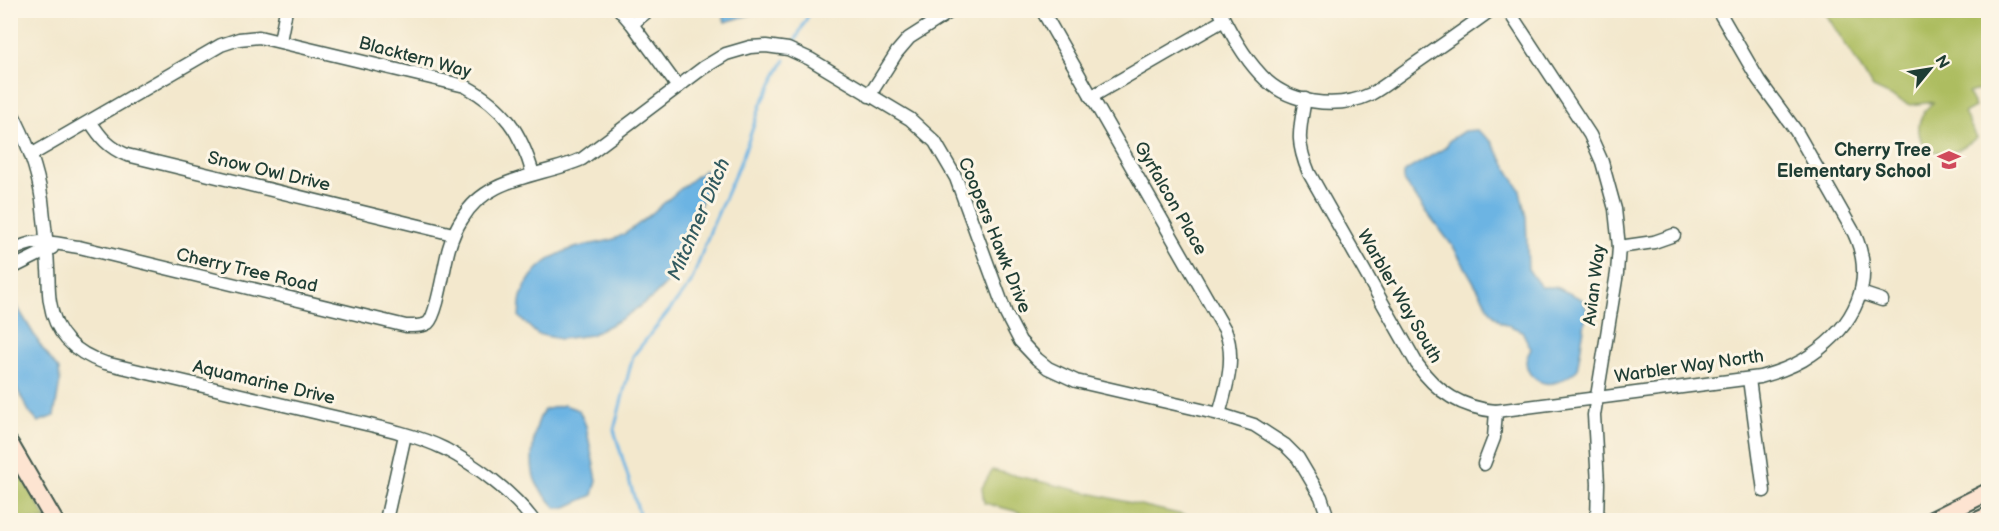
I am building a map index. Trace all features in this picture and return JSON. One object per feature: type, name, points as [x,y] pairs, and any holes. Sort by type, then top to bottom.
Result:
[{"type":"main road","points":[[10,444],[54,520]]},
{"type":"main road","points":[[1932,520],[1989,492]]},
{"type":"main road","points":[[1979,520],[1989,516]]},
{"type":"street","points":[[280,41],[286,10]]},
{"type":"street","points":[[620,10],[678,87]]},
{"type":"street","points":[[632,24],[648,10]]},
{"type":"street","points":[[869,96],[897,52],[909,38],[953,10]]},
{"type":"street","name":"Gyrfalcon Place","points":[[1042,10],[1213,307],[1229,339],[1230,363],[1219,414]]},
{"type":"street","points":[[1091,97],[1221,15],[1246,57],[1262,77],[1279,90],[1305,99],[1330,102],[1348,101],[1371,94],[1491,10]]},
{"type":"street","name":"Avian Way","points":[[1508,10],[1581,121],[1596,149],[1611,190],[1619,247],[1617,273],[1594,415],[1598,484],[1597,520]]},
{"type":"street","name":"Warbler Way North","points":[[1596,398],[1749,379],[1779,371],[1810,356],[1824,345],[1846,321],[1861,293],[1864,264],[1854,232],[1796,131],[1758,80],[1718,10]]},
{"type":"street","name":"Blacktern Way","points":[[32,155],[221,45],[239,39],[260,37],[465,86],[502,112],[519,134],[533,174]]},
{"type":"street","name":"Coopers Hawk Drive","points":[[427,324],[435,310],[453,234],[463,216],[481,198],[495,188],[582,159],[703,68],[726,54],[750,47],[766,46],[788,50],[810,59],[910,119],[940,150],[956,178],[1006,314],[1020,341],[1037,359],[1048,368],[1076,381],[1219,414],[1254,425],[1285,445],[1298,458],[1321,497],[1326,520]]},
{"type":"street","name":"Warbler Way South","points":[[1305,99],[1299,127],[1299,140],[1309,174],[1428,379],[1442,392],[1472,407],[1496,411],[1596,398]]},
{"type":"street","name":"Aquamarine Drive","points":[[10,109],[22,129],[32,155],[49,245],[50,301],[53,316],[68,342],[88,357],[405,435],[444,449],[471,464],[508,494],[533,520]]},
{"type":"street","name":"Snow Owl Drive","points":[[90,121],[100,138],[117,152],[453,234]]},
{"type":"street","points":[[1619,247],[1654,242],[1674,235]]},
{"type":"street","name":"Cherry Tree Road","points":[[10,252],[23,244],[79,247],[406,326],[427,324]]},
{"type":"street","points":[[10,268],[49,245]]},
{"type":"street","points":[[1861,293],[1882,300]]},
{"type":"street","points":[[1749,379],[1764,491]]},
{"type":"street","points":[[1484,464],[1494,438],[1496,411]]},
{"type":"street","points":[[387,520],[405,435]]},
{"type":"green space","name":"Cherry Tree Elementary School","points":[[1824,11],[1988,11],[1988,90],[1968,93],[1975,107],[1964,113],[1977,138],[1947,153],[1933,151],[1926,146],[1921,140],[1919,124],[1927,108],[1934,102],[1910,105],[1873,88]]},
{"type":"green space","points":[[11,457],[47,520],[11,520]]},
{"type":"green space","points":[[992,470],[1204,520],[1024,520],[1019,512],[984,503],[982,488]]},
{"type":"water","points":[[722,11],[752,11],[753,14],[725,22]]},
{"type":"water","points":[[1477,130],[1492,142],[1520,190],[1526,217],[1528,269],[1541,287],[1556,287],[1582,299],[1587,310],[1577,370],[1557,382],[1541,382],[1529,373],[1526,362],[1531,349],[1522,331],[1501,322],[1491,312],[1454,248],[1404,182],[1404,173],[1407,170],[1445,148],[1450,140],[1464,131]]},
{"type":"water","points":[[705,170],[711,176],[699,208],[686,264],[653,297],[623,318],[591,335],[560,339],[537,334],[519,317],[520,300],[526,285],[546,262],[573,248],[607,241],[624,234]]},
{"type":"water","points":[[15,303],[42,348],[59,370],[60,382],[54,416],[38,422],[30,413],[11,378],[11,305]]},
{"type":"water","points":[[564,405],[579,410],[586,426],[597,480],[593,495],[564,508],[556,508],[540,489],[535,479],[532,459],[534,437],[544,410]]},
{"type":"waterway","name":"Mitchner Ditch","points":[[795,41],[811,10]]},
{"type":"waterway","name":"Mitchner Ditch","points":[[641,520],[614,430],[633,356],[691,283],[711,229],[743,156],[761,104],[785,60]]},
{"type":"place","name":"Cherry Tree Elementary School","points":[[1949,160]]}]
